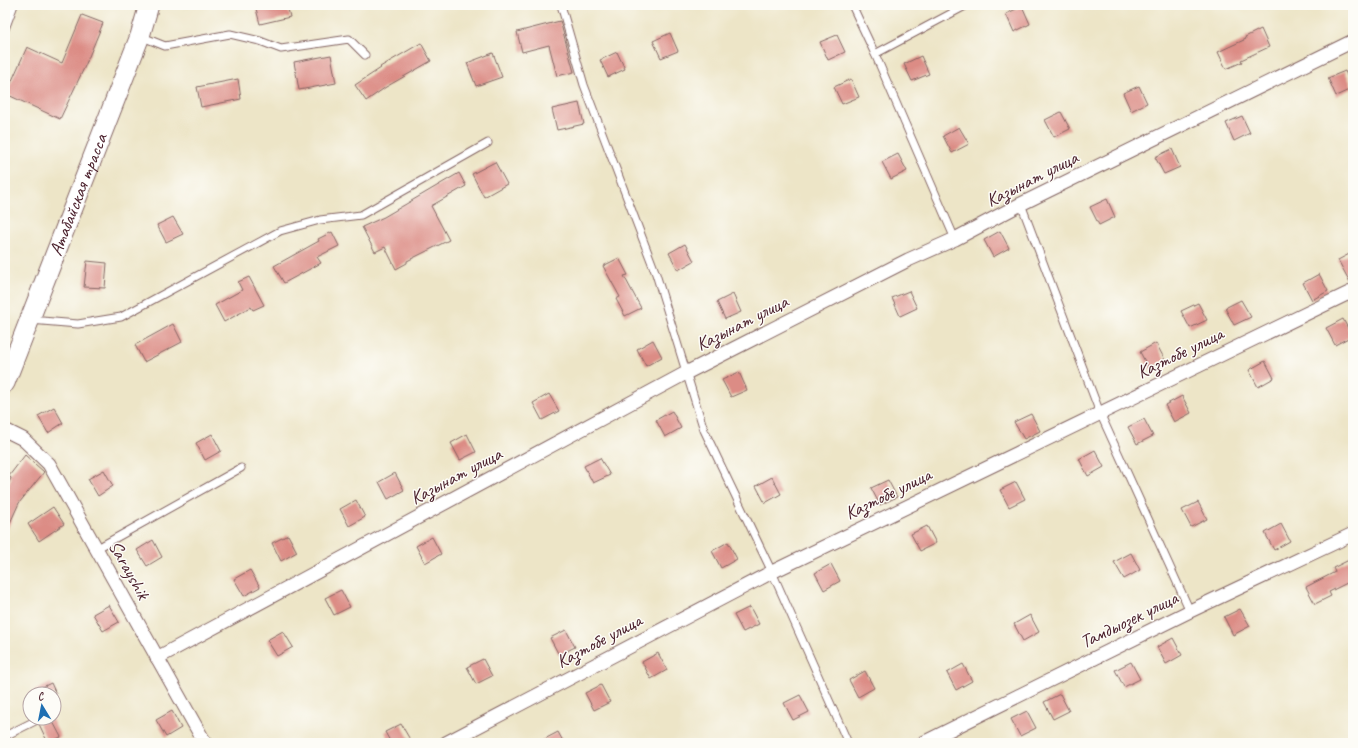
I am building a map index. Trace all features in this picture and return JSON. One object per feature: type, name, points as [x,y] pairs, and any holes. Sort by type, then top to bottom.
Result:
[{"type":"main road","name":"Атабайская трасса","points":[[5,383],[140,36],[149,5]]},
{"type":"street","name":"Казынат улица","points":[[157,658],[686,373],[908,260],[955,239],[1021,204],[1353,41]]},
{"type":"street","name":"Казтобе улица","points":[[446,743],[772,572],[1353,291]]},
{"type":"street","name":"Sarayshik","points":[[5,430],[23,439],[49,464],[205,743]]},
{"type":"street","name":"Тамдыозек улица","points":[[923,743],[1190,610],[1353,534]]},
{"type":"lane","points":[[5,29],[14,5]]},
{"type":"lane","points":[[561,5],[584,85],[656,274],[704,430],[772,572],[848,743]]},
{"type":"lane","points":[[852,5],[875,54],[955,239]]},
{"type":"lane","points":[[875,54],[967,5]]},
{"type":"lane","points":[[140,36],[165,46],[230,34],[260,41],[281,49],[349,39],[365,55]]},
{"type":"lane","points":[[30,320],[78,324],[121,317],[280,231],[320,220],[361,215],[488,143]]},
{"type":"lane","points":[[1021,204],[1100,413],[1190,610]]},
{"type":"lane","points":[[96,549],[241,468]]},
{"type":"lane","points":[[5,736],[25,726]]},
{"type":"building","points":[[255,5],[287,5],[290,17],[260,24]]},
{"type":"building","points":[[1022,6],[1030,24],[1014,32],[1006,14]]},
{"type":"building","points":[[82,15],[103,23],[60,119],[6,94],[27,47],[62,63]]},
{"type":"building","points":[[560,21],[574,72],[557,76],[549,45],[522,52],[517,32]]},
{"type":"building","points":[[1261,29],[1269,47],[1226,69],[1218,52],[1246,39],[1245,37]]},
{"type":"building","points":[[670,33],[678,51],[661,58],[653,41]]},
{"type":"building","points":[[837,35],[845,52],[828,60],[820,42]]},
{"type":"building","points":[[421,43],[431,61],[386,87],[366,101],[355,85],[381,68],[380,67]]},
{"type":"building","points":[[617,52],[625,69],[608,77],[600,60]]},
{"type":"building","points":[[493,53],[502,77],[476,86],[467,63]]},
{"type":"building","points":[[331,55],[336,83],[299,90],[294,62]]},
{"type":"building","points":[[921,56],[929,74],[912,81],[904,64]]},
{"type":"building","points":[[1345,71],[1353,88],[1336,96],[1328,78]]},
{"type":"building","points":[[238,79],[241,99],[201,107],[197,87]]},
{"type":"building","points":[[851,79],[859,97],[842,104],[834,87]]},
{"type":"building","points":[[1139,86],[1147,103],[1131,111],[1123,93]]},
{"type":"building","points":[[579,103],[584,124],[557,130],[552,109]]},
{"type":"building","points":[[1061,112],[1070,129],[1054,137],[1045,120]]},
{"type":"building","points":[[1242,116],[1250,133],[1234,141],[1226,123]]},
{"type":"building","points":[[959,127],[969,144],[952,153],[943,136]]},
{"type":"building","points":[[1172,149],[1180,167],[1164,174],[1155,157]]},
{"type":"building","points":[[898,154],[907,171],[891,179],[882,162]]},
{"type":"building","points":[[495,162],[507,184],[484,197],[472,174]]},
{"type":"building","points":[[459,173],[466,186],[431,206],[449,240],[407,261],[407,263],[396,269],[385,247],[375,252],[362,227],[384,217]]},
{"type":"building","points":[[1107,199],[1115,217],[1099,225],[1090,207]]},
{"type":"building","points":[[173,217],[183,234],[166,242],[157,225]]},
{"type":"building","points":[[1000,231],[1009,248],[993,257],[984,240]]},
{"type":"building","points":[[332,232],[339,246],[317,257],[321,263],[284,283],[274,266]]},
{"type":"building","points":[[685,244],[694,261],[678,270],[669,253]]},
{"type":"building","points":[[1353,252],[1353,283],[1351,284],[1338,260]]},
{"type":"building","points":[[619,258],[628,275],[624,276],[641,308],[625,316],[616,299],[620,297],[603,266]]},
{"type":"building","points":[[87,261],[107,263],[105,288],[84,287]]},
{"type":"building","points":[[1319,274],[1328,291],[1312,300],[1303,283]]},
{"type":"building","points":[[249,277],[264,305],[253,310],[251,307],[224,322],[215,305],[242,290],[238,282]]},
{"type":"building","points":[[909,291],[917,308],[900,316],[892,298]]},
{"type":"building","points":[[733,294],[741,312],[725,319],[717,302]]},
{"type":"building","points":[[1241,300],[1251,317],[1234,325],[1225,308]]},
{"type":"building","points":[[1198,303],[1207,320],[1190,328],[1181,311]]},
{"type":"building","points":[[1343,319],[1352,336],[1335,345],[1326,328]]},
{"type":"building","points":[[173,324],[182,342],[144,362],[135,345]]},
{"type":"building","points":[[653,340],[662,357],[646,366],[637,349]]},
{"type":"building","points":[[1156,343],[1165,360],[1149,369],[1140,352]]},
{"type":"building","points":[[1265,361],[1274,378],[1258,387],[1249,370]]},
{"type":"building","points":[[739,372],[747,390],[731,397],[722,380]]},
{"type":"building","points":[[549,394],[559,411],[542,420],[533,403]]},
{"type":"building","points":[[1182,396],[1191,413],[1174,422],[1165,405]]},
{"type":"building","points":[[54,407],[63,423],[48,433],[38,416]]},
{"type":"building","points":[[672,411],[681,428],[665,437],[656,420]]},
{"type":"building","points":[[1031,414],[1040,431],[1024,439],[1014,422]]},
{"type":"building","points":[[1144,419],[1153,436],[1137,444],[1128,427]]},
{"type":"building","points":[[212,434],[221,451],[205,460],[196,443]]},
{"type":"building","points":[[467,434],[476,452],[460,460],[451,443]]},
{"type":"building","points":[[1095,450],[1104,467],[1088,476],[1079,459]]},
{"type":"building","points":[[25,455],[44,472],[19,503],[5,534],[5,491],[11,478],[9,476]]},
{"type":"building","points":[[600,458],[610,475],[593,483],[584,466]]},
{"type":"building","points":[[104,470],[113,486],[98,496],[88,479]]},
{"type":"building","points":[[395,473],[404,490],[388,499],[379,482]]},
{"type":"building","points":[[772,477],[781,494],[765,503],[756,486]]},
{"type":"building","points":[[888,480],[897,497],[880,505],[871,488]]},
{"type":"building","points":[[1016,482],[1025,499],[1009,507],[1000,490]]},
{"type":"building","points":[[356,500],[365,517],[349,526],[340,509]]},
{"type":"building","points":[[1198,502],[1207,519],[1191,527],[1182,510]]},
{"type":"building","points":[[53,507],[64,524],[39,541],[28,524]]},
{"type":"building","points":[[1281,524],[1290,541],[1274,550],[1265,533]]},
{"type":"building","points":[[927,526],[936,543],[920,551],[911,534]]},
{"type":"building","points":[[288,535],[297,552],[281,561],[272,543]]},
{"type":"building","points":[[432,537],[441,554],[425,563],[416,546]]},
{"type":"building","points":[[153,540],[162,557],[147,566],[137,550]]},
{"type":"building","points":[[728,542],[737,559],[721,568],[712,551]]},
{"type":"building","points":[[1131,553],[1140,570],[1124,579],[1114,562]]},
{"type":"building","points":[[1349,560],[1353,567],[1353,580],[1329,592],[1331,596],[1315,604],[1306,587],[1335,572],[1333,568]]},
{"type":"building","points":[[831,564],[840,581],[824,590],[815,573]]},
{"type":"building","points":[[250,570],[260,587],[244,596],[234,579]]},
{"type":"building","points":[[341,590],[350,607],[334,615],[325,598]]},
{"type":"building","points":[[109,605],[119,622],[103,631],[93,614]]},
{"type":"building","points":[[750,607],[759,624],[743,632],[734,615]]},
{"type":"building","points":[[1240,609],[1250,626],[1233,635],[1224,617]]},
{"type":"building","points":[[1030,615],[1039,632],[1023,641],[1014,624]]},
{"type":"building","points":[[566,630],[575,647],[559,655],[550,638]]},
{"type":"building","points":[[283,631],[293,647],[277,656],[267,640]]},
{"type":"building","points":[[1173,638],[1182,655],[1166,664],[1157,647]]},
{"type":"building","points":[[658,653],[667,670],[651,679],[642,662]]},
{"type":"building","points":[[483,659],[492,676],[476,684],[467,667]]},
{"type":"building","points":[[1131,662],[1140,679],[1124,687],[1115,670]]},
{"type":"building","points":[[963,664],[972,681],[956,690],[947,673]]},
{"type":"building","points":[[865,671],[874,688],[858,697],[849,680]]},
{"type":"building","points":[[51,683],[52,686],[45,686]]},
{"type":"building","points":[[601,685],[610,702],[594,710],[585,693]]},
{"type":"building","points":[[1060,694],[1069,711],[1053,719],[1044,702]]},
{"type":"building","points":[[800,695],[809,712],[793,720],[784,703]]},
{"type":"building","points":[[172,711],[181,728],[166,737],[156,720]]},
{"type":"building","points":[[1027,711],[1036,728],[1020,736],[1011,719]]},
{"type":"building","points":[[401,724],[412,743],[391,743],[385,732]]},
{"type":"building","points":[[40,726],[55,726],[61,737],[48,743]]},
{"type":"building","points":[[558,732],[564,743],[537,743]]}]
